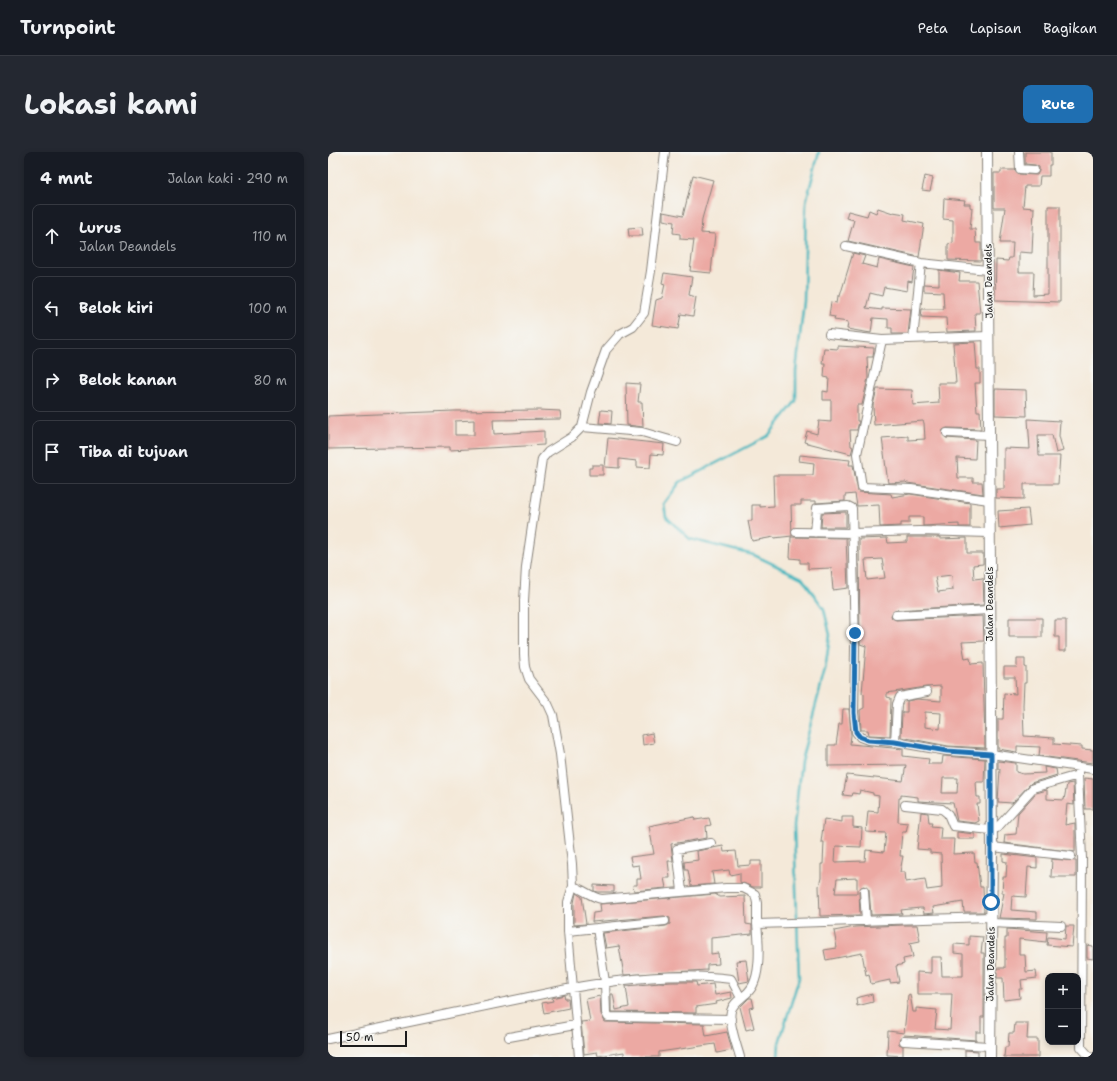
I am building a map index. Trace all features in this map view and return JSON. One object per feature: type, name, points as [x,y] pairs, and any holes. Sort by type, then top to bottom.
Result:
[{"type":"street","points":[[579,1057],[575,1025],[568,931],[568,902],[573,886],[572,864],[560,754],[553,716],[548,704],[529,679],[525,667],[524,601],[526,567],[542,459],[548,452],[572,437],[582,427],[591,392],[606,350],[620,334],[633,328],[644,313],[651,271],[665,152]]},
{"type":"street","name":"Jalan Deandels","points":[[987,152],[989,610],[992,847],[990,1057]]},
{"type":"street","points":[[1019,152],[1020,169],[1034,170]]},
{"type":"street","points":[[846,246],[921,263],[987,270]]},
{"type":"street","points":[[913,339],[921,263]]},
{"type":"street","points":[[829,334],[882,340],[988,336]]},
{"type":"street","points":[[882,340],[857,454],[862,487],[911,489],[989,500]]},
{"type":"street","points":[[582,427],[642,432],[677,442]]},
{"type":"street","points":[[947,433],[989,435]]},
{"type":"street","points":[[815,533],[817,508],[848,506],[852,508],[855,648],[854,713],[856,732],[860,737],[868,740],[895,742],[947,751],[991,754],[1078,771]]},
{"type":"street","points":[[796,532],[853,533],[920,531],[989,533]]},
{"type":"street","points":[[896,615],[989,610]]},
{"type":"street","points":[[895,742],[897,704],[900,697],[927,692]]},
{"type":"street","points":[[905,805],[938,807],[948,814],[952,826],[991,830],[997,828],[1033,788],[1078,771],[1093,769]]},
{"type":"street","points":[[1078,771],[1082,858],[1081,1047],[1090,1057]]},
{"type":"street","points":[[682,891],[676,850],[682,847],[711,843]]},
{"type":"street","points":[[992,847],[1071,856]]},
{"type":"street","points":[[573,886],[583,889],[595,898],[726,888],[743,888],[755,894],[757,903],[757,973],[750,990],[735,1003],[731,1011],[731,1019],[740,1057]]},
{"type":"street","points":[[864,891],[866,921]]},
{"type":"street","points":[[757,924],[991,920],[1061,926]]},
{"type":"street","points":[[568,931],[665,921]]},
{"type":"street","points":[[597,928],[605,982],[606,1013],[608,1017],[731,1019]]},
{"type":"street","points":[[328,1039],[605,982],[662,977],[729,979],[732,981],[741,998]]},
{"type":"street","points":[[509,1037],[575,1025]]},
{"type":"street","points":[[904,1041],[989,1046]]},
{"type":"building","points":[[1025,152],[1051,152],[1051,165],[1049,165],[1049,176],[1040,176],[1039,186],[1025,186],[1023,207],[1034,208],[1032,253],[1019,252],[1019,272],[1034,272],[1033,295],[1048,294],[1048,206],[1060,206],[1060,302],[995,300],[996,260],[1008,261],[1009,258],[1012,258],[1013,243],[1000,243],[1005,208],[994,208],[994,173],[1001,173],[1001,170],[1015,170],[1019,174],[1037,175],[1039,167],[1025,164]]},
{"type":"building","points":[[693,175],[713,180],[702,219],[701,233],[715,234],[711,273],[690,271],[694,240],[680,239],[680,234],[673,233],[674,222],[663,220],[663,212],[683,216]]},
{"type":"building","points":[[925,176],[933,178],[930,191],[922,190]]},
{"type":"building","points":[[944,198],[965,200],[964,204],[970,204],[970,207],[972,208],[970,229],[975,229],[976,243],[981,243],[981,261],[948,260],[948,244],[953,243],[953,220],[943,219]]},
{"type":"building","points":[[878,208],[893,213],[905,214],[904,220],[924,224],[919,257],[848,241],[854,220],[846,218],[848,211],[867,216],[869,210],[876,213]]},
{"type":"building","points":[[642,227],[643,236],[629,236],[628,228]]},
{"type":"building","points":[[853,253],[865,256],[862,264],[877,268],[879,259],[914,267],[912,282],[908,281],[907,291],[884,287],[882,296],[870,293],[866,308],[882,310],[882,308],[911,309],[908,334],[892,334],[892,328],[888,328],[888,319],[873,318],[871,333],[847,329],[848,322],[834,320],[835,317],[829,316],[831,302],[837,303],[838,296],[840,296]]},
{"type":"building","points":[[939,270],[960,273],[959,281],[977,281],[980,313],[975,313],[976,331],[947,332],[946,318],[921,317],[922,309],[944,309],[943,292],[924,291],[924,284],[939,285]]},
{"type":"building","points":[[664,273],[692,277],[689,295],[696,297],[693,316],[681,314],[678,329],[652,325],[656,300],[662,298],[665,284],[662,283]]},
{"type":"building","points":[[975,342],[977,369],[980,369],[980,383],[975,383],[977,411],[980,411],[981,429],[947,428],[943,430],[942,433],[946,438],[976,440],[975,459],[957,458],[958,478],[973,478],[973,482],[982,482],[983,494],[906,482],[888,483],[882,438],[908,436],[908,440],[925,439],[924,423],[923,421],[874,425],[873,405],[877,389],[912,390],[913,405],[939,403],[938,383],[956,383],[953,343]]},
{"type":"building","points":[[838,346],[874,348],[873,357],[867,357],[868,378],[862,405],[857,405],[857,421],[859,421],[857,430],[850,430],[851,446],[853,447],[851,454],[804,442],[807,431],[817,434],[819,421],[831,422],[831,400],[823,400],[823,391],[828,392],[829,378],[824,377],[825,363],[822,363],[824,348],[838,349]]},
{"type":"building","points":[[626,383],[640,384],[638,402],[642,402],[643,427],[627,425]]},
{"type":"building","points":[[995,389],[1026,390],[1027,416],[995,415]]},
{"type":"building","points":[[601,410],[612,411],[611,424],[599,423]]},
{"type":"building","points":[[454,411],[560,411],[561,419],[493,420],[494,434],[544,431],[544,445],[450,450],[450,447],[328,449],[328,416]],"holes":[[[474,420],[474,435],[455,435],[455,421]]]},
{"type":"building","points":[[1028,419],[1060,421],[1059,436],[1063,451],[1056,453],[1052,435],[1038,435],[1039,456],[1060,456],[1058,484],[1024,484],[1024,499],[996,498],[996,489],[1004,489],[1004,448],[1030,449]]},
{"type":"building","points":[[608,438],[664,444],[663,455],[651,454],[650,468],[637,467],[637,461],[619,459],[619,468],[605,467]]},
{"type":"building","points":[[800,455],[850,460],[849,465],[853,465],[858,492],[891,494],[892,497],[910,494],[970,503],[970,527],[959,527],[959,524],[923,526],[923,517],[909,517],[909,523],[901,523],[901,526],[880,527],[879,505],[857,506],[855,494],[845,495],[845,501],[816,503],[816,501],[801,501],[801,505],[791,505],[792,536],[774,537],[752,541],[748,521],[752,521],[752,505],[760,505],[760,507],[774,506],[773,475],[813,475],[814,463],[799,461]]},
{"type":"building","points":[[592,465],[603,465],[603,475],[589,475],[589,468],[592,468]]},
{"type":"building","points":[[1028,509],[1030,525],[999,528],[998,511]]},
{"type":"building","points":[[846,512],[846,527],[821,527],[822,513]]},
{"type":"building","points":[[791,537],[846,538],[848,588],[833,590],[831,568],[808,569],[808,563],[800,563],[800,559],[790,558]]},
{"type":"building","points":[[907,537],[940,537],[940,539],[967,538],[967,553],[983,553],[983,564],[973,565],[974,579],[983,578],[984,605],[896,610],[891,615],[892,618],[896,620],[983,616],[984,641],[962,642],[965,659],[970,658],[971,664],[983,663],[985,748],[948,746],[901,737],[902,712],[907,712],[907,701],[917,699],[941,701],[941,686],[887,693],[887,697],[891,698],[890,736],[869,735],[868,730],[861,730],[860,710],[864,708],[864,694],[862,693],[866,646],[860,644],[859,539],[887,538],[888,543],[907,542]],"holes":[[[882,559],[885,578],[867,580],[865,560]],[[952,575],[953,590],[938,592],[935,577]],[[925,712],[941,713],[940,729],[925,727]]]},
{"type":"building","points":[[1009,618],[1042,618],[1042,637],[1009,637]]},
{"type":"building","points":[[1055,620],[1066,620],[1066,651],[1059,651],[1059,637],[1055,637]]},
{"type":"building","points":[[1017,659],[1025,659],[1026,667],[1026,683],[1024,683],[1023,705],[1024,736],[1054,738],[1054,744],[1082,746],[1082,749],[1093,750],[1093,763],[1039,756],[1040,747],[1017,746],[1017,752],[998,749],[998,719],[1003,719],[1004,693],[1016,694],[1015,677],[1004,677],[1004,667],[1017,667]]},
{"type":"building","points":[[843,709],[849,709],[851,735],[850,744],[903,749],[903,756],[929,759],[928,764],[942,764],[943,756],[985,759],[984,782],[976,782],[977,797],[980,797],[980,804],[977,804],[979,821],[975,823],[957,821],[953,803],[918,801],[918,797],[901,795],[901,798],[899,798],[898,822],[908,823],[906,832],[902,832],[900,856],[903,856],[900,872],[905,872],[906,882],[925,879],[927,890],[942,888],[941,854],[930,853],[930,850],[917,849],[921,812],[928,813],[929,823],[932,823],[931,826],[941,827],[940,839],[954,839],[953,854],[974,853],[975,862],[977,862],[980,887],[983,887],[984,912],[964,912],[963,902],[933,907],[934,913],[924,914],[923,908],[920,908],[901,910],[902,914],[871,915],[869,890],[864,886],[861,887],[859,891],[860,915],[820,916],[819,886],[821,878],[821,864],[823,864],[824,842],[821,842],[824,819],[842,822],[842,817],[853,817],[853,827],[862,828],[861,847],[836,846],[835,862],[865,861],[866,850],[884,852],[886,833],[866,832],[868,811],[878,812],[879,796],[860,790],[859,794],[853,793],[852,796],[843,795],[847,775],[903,781],[906,765],[828,766],[828,745],[836,745],[839,724],[842,724]],"holes":[[[943,778],[958,778],[957,793],[942,793]],[[857,878],[857,893],[835,893],[837,879]]]},
{"type":"building","points":[[652,733],[654,743],[643,745],[642,735]]},
{"type":"building","points":[[998,761],[1016,763],[1016,772],[1023,774],[1045,773],[1044,767],[1056,769],[1057,775],[1031,783],[1012,803],[998,802],[1000,769],[998,769]]},
{"type":"building","points":[[1084,778],[1093,779],[1093,809],[1085,809]]},
{"type":"building","points":[[1073,783],[1074,805],[1067,804],[1065,825],[1075,823],[1075,852],[1004,843],[1005,835],[1016,834],[1018,813],[1036,793],[1047,790],[1047,799],[1064,800],[1067,784]]},
{"type":"building","points":[[694,817],[695,820],[709,818],[711,825],[706,826],[707,838],[671,844],[673,861],[668,861],[670,878],[664,878],[666,888],[634,891],[633,885],[637,885],[637,879],[641,879],[639,865],[632,866],[630,857],[654,854],[649,826]]},
{"type":"building","points":[[957,832],[975,834],[975,839],[957,839]]},
{"type":"building","points":[[723,846],[724,852],[736,851],[738,866],[751,865],[751,861],[761,861],[761,887],[753,887],[740,882],[740,873],[730,875],[729,870],[712,872],[714,884],[691,886],[688,870],[685,870],[684,862],[698,860],[697,851]]},
{"type":"building","points":[[1003,854],[1037,858],[1037,868],[1028,867],[1026,897],[1012,896],[1011,910],[1037,912],[1037,919],[999,918],[1004,893],[1002,893],[1003,877],[1006,877],[1007,862],[1003,861]]},
{"type":"building","points":[[1052,859],[1076,861],[1076,877],[1051,877]]},
{"type":"building","points":[[594,885],[614,886],[614,892],[594,891]]},
{"type":"building","points":[[576,893],[582,897],[586,924],[574,925],[574,903]]},
{"type":"building","points":[[715,894],[720,897],[745,896],[746,924],[752,925],[752,934],[711,938],[711,954],[718,953],[719,964],[707,965],[707,970],[624,975],[619,946],[606,948],[603,933],[666,926],[670,924],[670,918],[664,916],[592,922],[593,913],[601,912],[600,904]]},
{"type":"building","points":[[917,925],[920,941],[910,943],[913,957],[903,959],[904,964],[896,966],[899,982],[890,983],[890,980],[871,984],[869,974],[866,975],[862,953],[826,960],[824,950],[837,948],[834,931],[855,927]]},
{"type":"building","points":[[1066,926],[1074,926],[1072,947],[1047,945],[1048,937],[1065,939]]},
{"type":"building","points":[[1007,929],[1047,932],[1046,942],[1019,939],[1019,955],[1025,955],[1026,972],[1036,971],[1037,978],[1021,980],[1022,989],[1019,989],[1020,998],[1004,1000],[1003,978],[997,978],[997,968],[1005,968],[1005,938],[1007,938]]},
{"type":"building","points":[[969,936],[983,937],[981,953],[984,953],[984,1017],[981,1017],[981,1032],[976,1032],[976,1040],[904,1035],[899,1040],[899,1044],[903,1046],[903,1056],[887,1055],[888,1031],[904,1033],[908,995],[910,994],[913,1012],[916,1012],[916,1008],[937,1010],[935,1029],[950,1030],[952,994],[917,994],[917,972],[931,973],[931,957],[941,957],[942,976],[963,976],[963,954],[954,953],[954,944],[969,945]]},
{"type":"building","points":[[1087,945],[1093,946],[1093,959],[1087,958]]},
{"type":"building","points":[[746,960],[749,981],[739,983],[736,961]]},
{"type":"building","points":[[671,982],[696,982],[697,986],[713,984],[715,995],[731,992],[732,998],[716,1002],[717,1004],[696,1007],[696,1013],[611,1012],[611,994],[613,994],[616,1010],[629,1007],[626,986]]},
{"type":"building","points":[[872,994],[873,1002],[857,1006],[856,998]]},
{"type":"building","points":[[564,995],[565,999],[568,999],[569,1008],[544,1013],[542,1003],[553,1001],[552,998]]},
{"type":"building","points":[[600,996],[601,1014],[605,1022],[704,1024],[706,1036],[727,1032],[732,1050],[717,1053],[715,1044],[659,1052],[659,1057],[624,1057],[624,1052],[598,1056],[597,1052],[584,1054],[581,1022],[590,1021],[586,999]]},
{"type":"building","points":[[749,998],[752,998],[754,1007],[749,1008],[754,1028],[746,1030],[740,1007]]},
{"type":"building","points":[[1015,1023],[1028,1023],[1027,1039],[1038,1039],[1038,1057],[1004,1057],[1005,1047],[1008,1047],[1009,1033],[1014,1033]]},
{"type":"building","points":[[965,1050],[978,1051],[978,1057],[965,1057]]},
{"type":"waterway","points":[[778,1057],[779,1043],[799,978],[794,826],[801,761],[825,670],[830,635],[824,609],[802,578],[754,555],[690,539],[666,517],[664,504],[680,482],[768,436],[796,401],[796,371],[804,301],[806,202],[819,152]]},
{"type":"route","points":[[855,633],[854,713],[856,732],[860,737],[868,740],[895,742],[947,751],[991,754],[991,902]]}]
